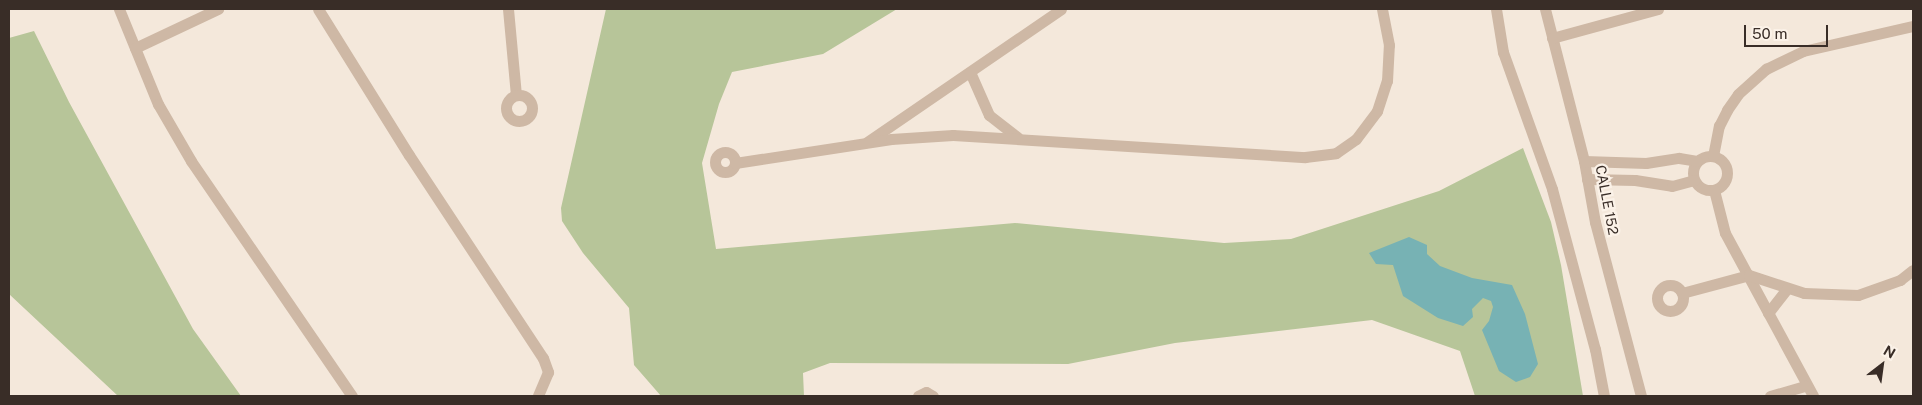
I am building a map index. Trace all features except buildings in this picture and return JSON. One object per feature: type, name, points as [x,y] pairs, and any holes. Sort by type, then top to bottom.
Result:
[{"type":"street","points":[[119,9],[158,104],[191,161],[352,396]]},
{"type":"street","points":[[135,48],[218,9]]},
{"type":"street","points":[[318,9],[399,140],[543,358],[548,372],[538,396]]},
{"type":"street","points":[[508,9],[516,96]]},
{"type":"street","points":[[865,143],[1062,9]]},
{"type":"street","points":[[735,163],[865,143],[952,135],[1305,157],[1336,153],[1356,140],[1377,111],[1387,81],[1389,45],[1382,9]]},
{"type":"street","points":[[1496,9],[1503,52],[1552,189],[1595,349],[1604,396]]},
{"type":"street","name":"CALLE 152","points":[[1545,9],[1584,161],[1594,222],[1641,396]]},
{"type":"street","points":[[1552,38],[1658,9]]},
{"type":"street","points":[[1713,156],[1719,126],[1727,110],[1738,94],[1766,68],[1803,51],[1913,26]]},
{"type":"street","points":[[970,72],[989,115],[1016,138]]},
{"type":"street","points":[[1584,161],[1646,163],[1679,158],[1697,161],[1713,156],[1724,162],[1727,173],[1724,184],[1714,190],[1702,188],[1694,180],[1693,170],[1697,161]]},
{"type":"street","points":[[1587,179],[1635,180],[1672,186],[1694,180]]},
{"type":"street","points":[[1714,190],[1725,233],[1813,396]]},
{"type":"street","points":[[1682,293],[1749,275],[1787,289],[1828,296],[1858,295],[1900,280],[1913,270]]},
{"type":"street","points":[[1768,313],[1787,289]]},
{"type":"street","points":[[1770,396],[1806,386]]},
{"type":"street","points":[[918,396],[926,392],[933,396]]},
{"type":"green space","points":[[606,9],[897,9],[823,54],[732,72],[719,104],[702,163],[716,249],[1015,223],[1224,243],[1291,239],[1439,191],[1523,148],[1551,222],[1561,265],[1583,396],[1475,396],[1460,351],[1372,320],[1175,343],[1068,364],[830,363],[803,373],[804,396],[661,396],[634,365],[629,308],[583,253],[562,221],[561,208]]},
{"type":"green space","points":[[34,31],[69,102],[193,329],[241,396],[118,396],[9,294],[9,38]]},
{"type":"water","points":[[1409,237],[1427,245],[1427,254],[1440,266],[1472,278],[1512,285],[1525,314],[1538,364],[1530,377],[1516,382],[1499,371],[1482,330],[1489,321],[1493,307],[1491,301],[1483,298],[1472,309],[1473,317],[1463,326],[1438,318],[1403,296],[1393,265],[1376,264],[1369,253]]}]
